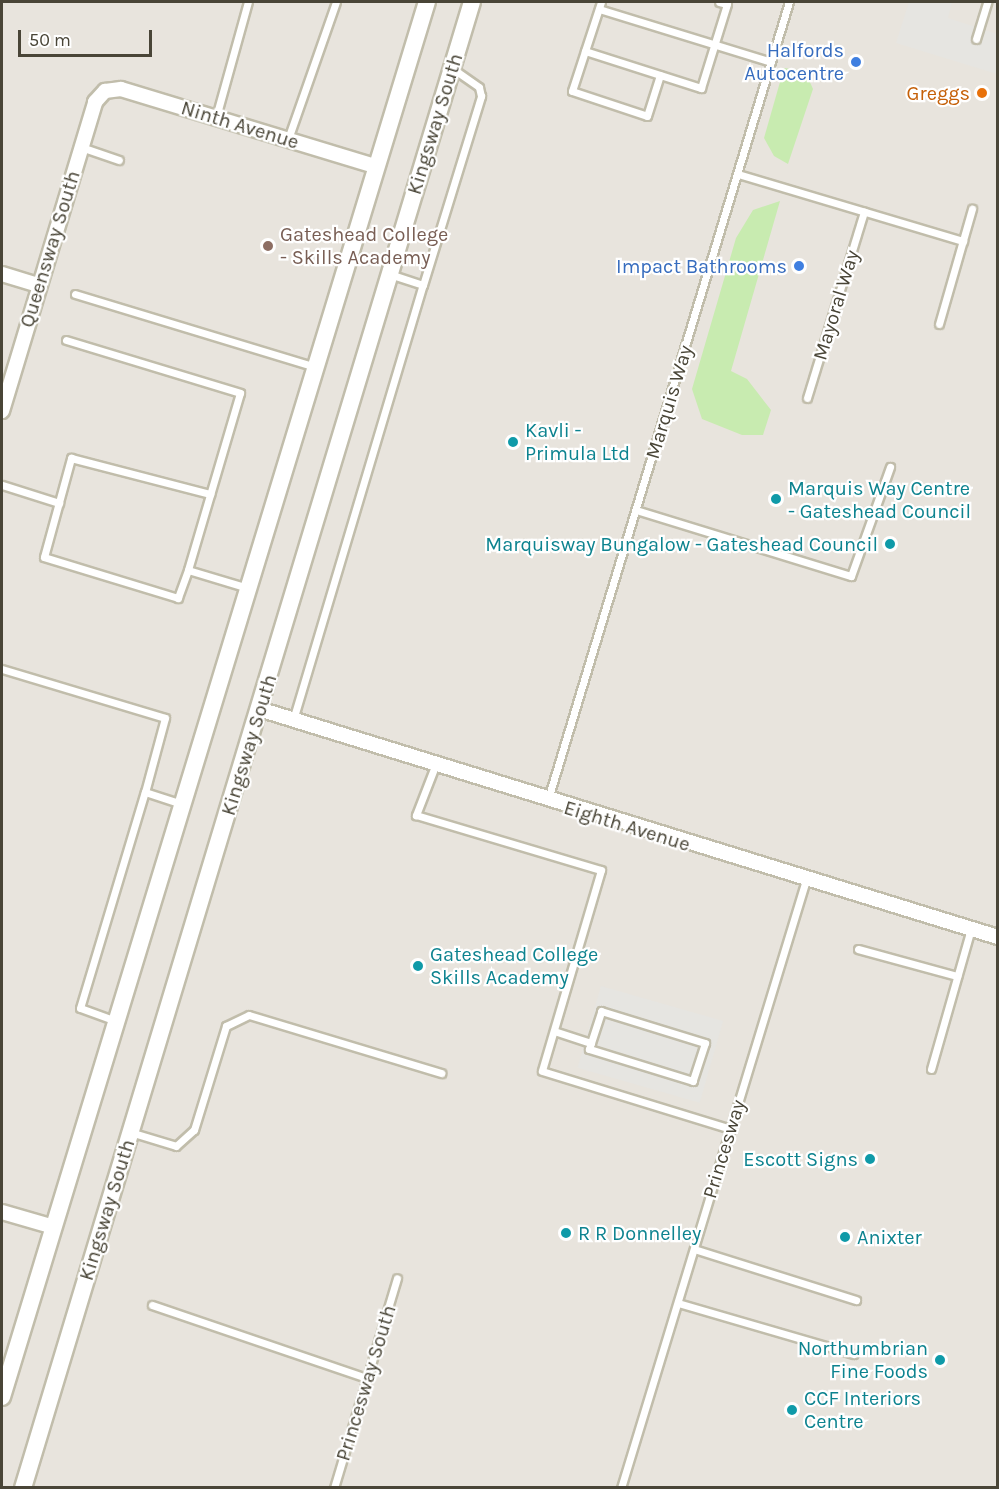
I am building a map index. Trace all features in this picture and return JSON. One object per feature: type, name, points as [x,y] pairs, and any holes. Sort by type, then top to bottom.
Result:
[{"type":"street","points":[[2,1397],[375,166],[427,2]]},
{"type":"street","name":"Kingsway South","points":[[23,1488],[472,2]]},
{"type":"street","name":"Ninth Avenue","points":[[105,91],[121,89],[375,166]]},
{"type":"street","name":"Queensway South","points":[[2,411],[81,147],[105,91]]},
{"type":"street","points":[[2,274],[39,285]]},
{"type":"street","name":"Eighth Avenue","points":[[259,710],[547,801],[998,937]]},
{"type":"street","points":[[2,1212],[54,1227]]},
{"type":"lane","points":[[216,117],[248,2]]},
{"type":"lane","points":[[288,139],[335,2]]},
{"type":"lane","points":[[585,51],[701,88],[727,4],[719,2]]},
{"type":"lane","name":"Marquis Way","points":[[547,801],[789,2]]},
{"type":"lane","points":[[976,39],[987,2]]},
{"type":"lane","points":[[660,75],[647,116],[572,91],[600,5],[714,45],[771,62]]},
{"type":"lane","points":[[293,720],[481,96],[479,87],[452,68]]},
{"type":"lane","points":[[81,147],[119,160]]},
{"type":"lane","points":[[738,174],[963,241]]},
{"type":"lane","points":[[939,324],[972,210]]},
{"type":"lane","name":"Mayoral Way","points":[[807,398],[864,211]]},
{"type":"lane","points":[[390,274],[423,285]]},
{"type":"lane","points":[[75,294],[315,367]]},
{"type":"lane","points":[[66,340],[240,393],[188,570],[178,598],[44,557],[71,458],[210,494]]},
{"type":"lane","points":[[636,510],[851,576],[890,467]]},
{"type":"lane","points":[[2,485],[59,503]]},
{"type":"lane","points":[[188,570],[248,588]]},
{"type":"lane","points":[[2,669],[165,718],[80,1008],[117,1022]]},
{"type":"lane","points":[[435,766],[416,815],[601,870],[542,1071],[731,1129]]},
{"type":"lane","points":[[145,792],[183,804]]},
{"type":"lane","name":"Princesway","points":[[621,1488],[806,880]]},
{"type":"lane","points":[[931,1069],[971,929]]},
{"type":"lane","points":[[858,949],[957,976]]},
{"type":"lane","points":[[601,1011],[705,1042],[693,1081],[589,1049],[591,1043],[601,1011]]},
{"type":"lane","points":[[130,1132],[176,1146],[194,1130],[226,1026],[249,1015],[441,1073]]},
{"type":"lane","points":[[554,1031],[591,1043]]},
{"type":"lane","points":[[694,1249],[856,1300]]},
{"type":"lane","name":"Princesway South","points":[[334,1488],[397,1278]]},
{"type":"lane","points":[[678,1303],[854,1354]]},
{"type":"lane","points":[[152,1305],[367,1377]]},
{"type":"shaded area","points":[[2,2],[997,2],[997,1487],[2,1487]]},
{"type":"shaded area","points":[[909,2],[952,2],[948,18],[997,34],[997,74],[896,43]]},
{"type":"shaded area","points":[[601,986],[723,1021],[700,1103],[578,1068]]},
{"type":"green space","points":[[784,68],[805,71],[813,89],[788,164],[774,156],[764,138]]},
{"type":"green space","points":[[780,201],[731,371],[747,379],[771,410],[763,435],[742,435],[702,419],[692,389],[736,238],[753,210]]},
{"type":"place","name":"Halfords Autocentre","points":[[856,62]]},
{"type":"place","name":"Greggs","points":[[982,93]]},
{"type":"place","name":"Gateshead College - Skills Academy","points":[[268,246]]},
{"type":"place","name":"Impact Bathrooms","points":[[799,266]]},
{"type":"place","name":"Kavli - Primula Ltd","points":[[513,442]]},
{"type":"place","name":"Marquis Way Centre - Gateshead Council","points":[[776,499]]},
{"type":"place","name":"Marquisway Bungalow - Gateshead Council","points":[[890,544]]},
{"type":"place","name":"Gateshead College Skills Academy","points":[[418,966]]},
{"type":"place","name":"Escott Signs","points":[[870,1159]]},
{"type":"place","name":"R R Donnelley","points":[[566,1233]]},
{"type":"place","name":"Anixter","points":[[845,1237]]},
{"type":"place","name":"Northumbrian Fine Foods","points":[[940,1360]]},
{"type":"place","name":"CCF Interiors Centre","points":[[792,1410]]}]
